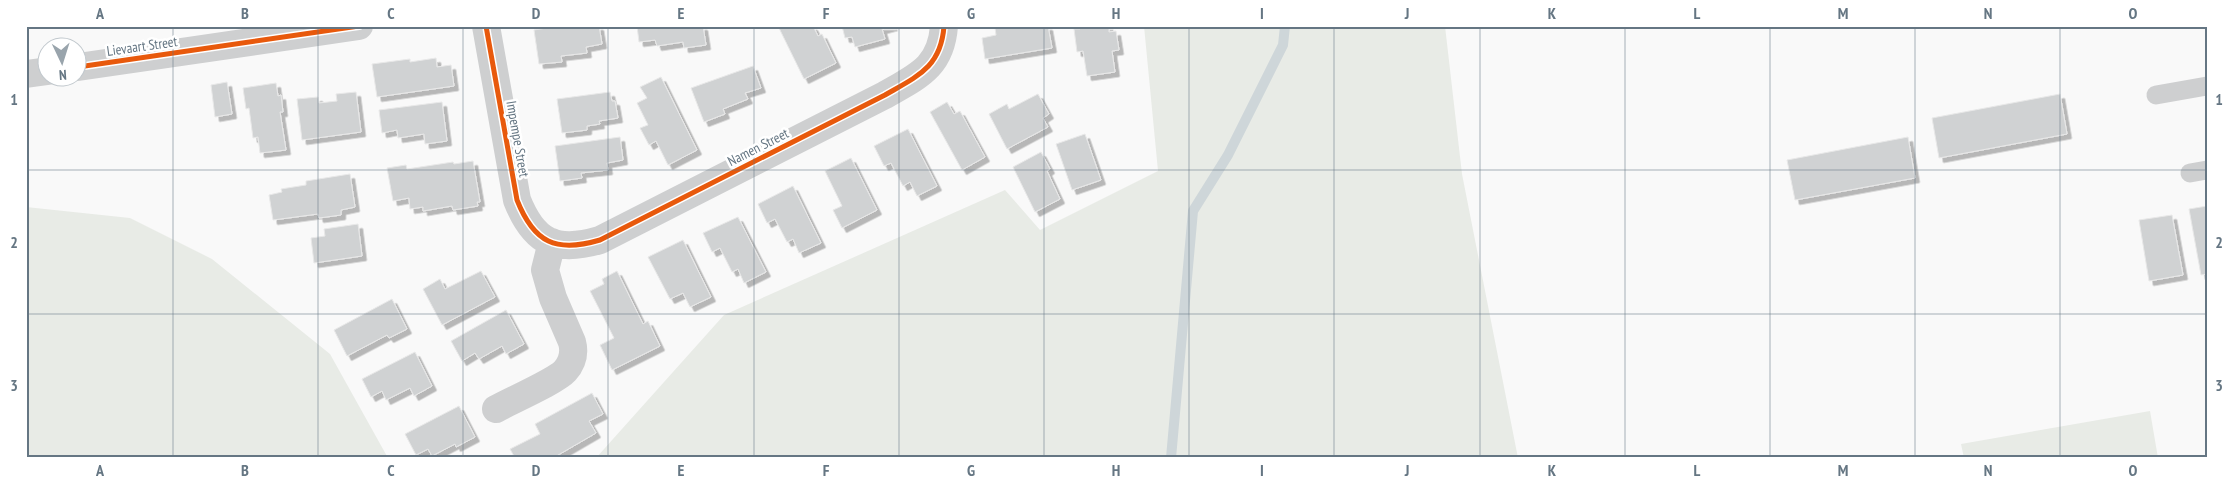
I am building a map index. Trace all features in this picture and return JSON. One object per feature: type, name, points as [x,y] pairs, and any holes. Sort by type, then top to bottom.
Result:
[{"type":"street","name":"Lievaart Street","points":[[88,65],[245,34],[359,26]]},
{"type":"street","name":"Impempe Street","points":[[486,26],[518,200],[528,225],[552,242]]},
{"type":"street","name":"Namen Street","points":[[552,242],[576,246],[600,240],[886,95],[914,78],[936,57],[942,44],[944,26]]},
{"type":"street","points":[[496,409],[564,373],[571,361],[574,348],[553,298],[545,270],[552,242]]},
{"type":"lane","points":[[2156,95],[2207,86]]},
{"type":"shaded area","points":[[1144,26],[1445,26],[1462,174],[1518,458],[596,458],[724,315],[1005,190],[1040,230],[1158,171]]},
{"type":"shaded area","points":[[26,207],[130,218],[212,259],[330,354],[388,458],[26,458]]},
{"type":"shaded area","points":[[2150,411],[2158,458],[1964,458],[1961,444]]},
{"type":"building","points":[[560,26],[599,26],[602,44],[586,47],[587,53],[561,56],[562,62],[539,64],[534,30]]},
{"type":"building","points":[[637,26],[703,26],[706,45],[684,48],[683,42],[657,46],[655,40],[639,42]]},
{"type":"building","points":[[778,26],[813,26],[818,36],[822,34],[836,63],[804,79]]},
{"type":"building","points":[[842,26],[893,26],[882,29],[885,39],[855,47],[852,37],[845,38]]},
{"type":"building","points":[[1004,26],[1048,26],[1052,48],[985,59],[982,38],[996,35],[995,28]]},
{"type":"building","points":[[1080,26],[1109,26],[1109,32],[1116,31],[1119,50],[1112,51],[1115,72],[1087,76],[1083,51],[1077,52],[1074,29],[1080,29]]},
{"type":"building","points":[[436,58],[437,67],[451,65],[454,86],[377,97],[372,64],[410,59],[410,62]]},
{"type":"building","points":[[753,66],[761,88],[745,93],[748,99],[723,109],[725,114],[704,122],[691,88]]},
{"type":"building","points":[[661,77],[697,150],[668,165],[656,141],[649,145],[640,128],[648,125],[637,103],[647,98],[640,87]]},
{"type":"building","points":[[227,82],[232,114],[215,117],[211,85]]},
{"type":"building","points":[[276,83],[278,96],[281,95],[283,112],[280,112],[286,150],[260,153],[258,137],[253,138],[249,108],[246,109],[243,88]]},
{"type":"building","points":[[356,92],[361,132],[302,140],[297,99],[318,97],[319,103],[337,101],[336,94]]},
{"type":"building","points":[[610,92],[612,101],[615,101],[618,118],[599,121],[600,124],[587,126],[587,130],[562,133],[557,99]]},
{"type":"building","points":[[1038,94],[1049,114],[1043,118],[1048,127],[1007,149],[989,114],[1007,104],[1009,109]]},
{"type":"building","points":[[2060,94],[2067,134],[1939,158],[1932,118]]},
{"type":"building","points":[[442,102],[447,141],[425,144],[424,134],[398,138],[397,130],[382,133],[379,110]]},
{"type":"building","points":[[947,102],[954,114],[960,111],[985,157],[962,170],[930,112]]},
{"type":"building","points":[[908,129],[937,186],[917,196],[910,182],[903,186],[891,163],[884,166],[874,146]]},
{"type":"building","points":[[1085,134],[1101,180],[1072,190],[1056,144]]},
{"type":"building","points":[[620,137],[623,160],[607,163],[608,170],[581,173],[582,178],[560,181],[555,146]]},
{"type":"building","points":[[1908,137],[1915,178],[1795,200],[1787,160]]},
{"type":"building","points":[[1041,152],[1050,169],[1047,171],[1060,199],[1035,212],[1013,167]]},
{"type":"building","points":[[851,158],[877,210],[842,228],[833,210],[842,206],[825,171]]},
{"type":"building","points":[[473,161],[480,202],[477,202],[478,206],[453,210],[452,206],[423,211],[423,207],[410,209],[409,198],[393,201],[387,168],[406,165],[407,169]]},
{"type":"building","points":[[350,174],[355,207],[341,210],[341,215],[319,218],[318,214],[273,220],[269,195],[282,192],[281,189],[306,185],[306,181]]},
{"type":"building","points":[[793,186],[821,243],[799,253],[793,239],[787,242],[775,219],[767,223],[758,204]]},
{"type":"building","points":[[2207,206],[2207,274],[2201,275],[2189,209]]},
{"type":"building","points":[[2172,215],[2183,275],[2149,281],[2139,220]]},
{"type":"building","points":[[738,217],[766,272],[744,283],[738,269],[732,272],[720,248],[712,252],[703,233]]},
{"type":"building","points":[[358,224],[362,256],[314,263],[311,238],[325,236],[324,229]]},
{"type":"building","points":[[683,240],[711,297],[690,307],[683,293],[670,299],[648,257]]},
{"type":"building","points":[[481,271],[495,297],[442,325],[423,289],[440,279],[445,289]]},
{"type":"building","points":[[617,271],[643,324],[648,321],[660,346],[612,370],[600,345],[614,338],[590,291],[604,284],[602,279]]},
{"type":"building","points":[[392,299],[407,329],[389,338],[387,335],[347,356],[334,330]]},
{"type":"building","points":[[506,310],[524,344],[506,354],[502,346],[479,359],[475,353],[462,361],[451,341]]},
{"type":"building","points":[[415,352],[432,386],[414,396],[410,388],[386,400],[382,391],[371,397],[362,379]]},
{"type":"building","points":[[592,393],[603,414],[589,421],[596,433],[553,458],[515,458],[510,449],[540,434],[535,424]]},
{"type":"building","points":[[459,406],[475,437],[456,447],[455,444],[432,456],[428,449],[416,455],[405,434]]},
{"type":"waterway","points":[[1171,458],[1193,211],[1228,155],[1283,45],[1285,26]]},
{"type":"cycle path","points":[[88,66],[359,26]]},
{"type":"cycle path","points":[[486,26],[517,200],[524,215],[539,235],[548,241],[571,245],[600,240],[908,82],[926,69],[933,61],[942,40],[944,26]]}]
